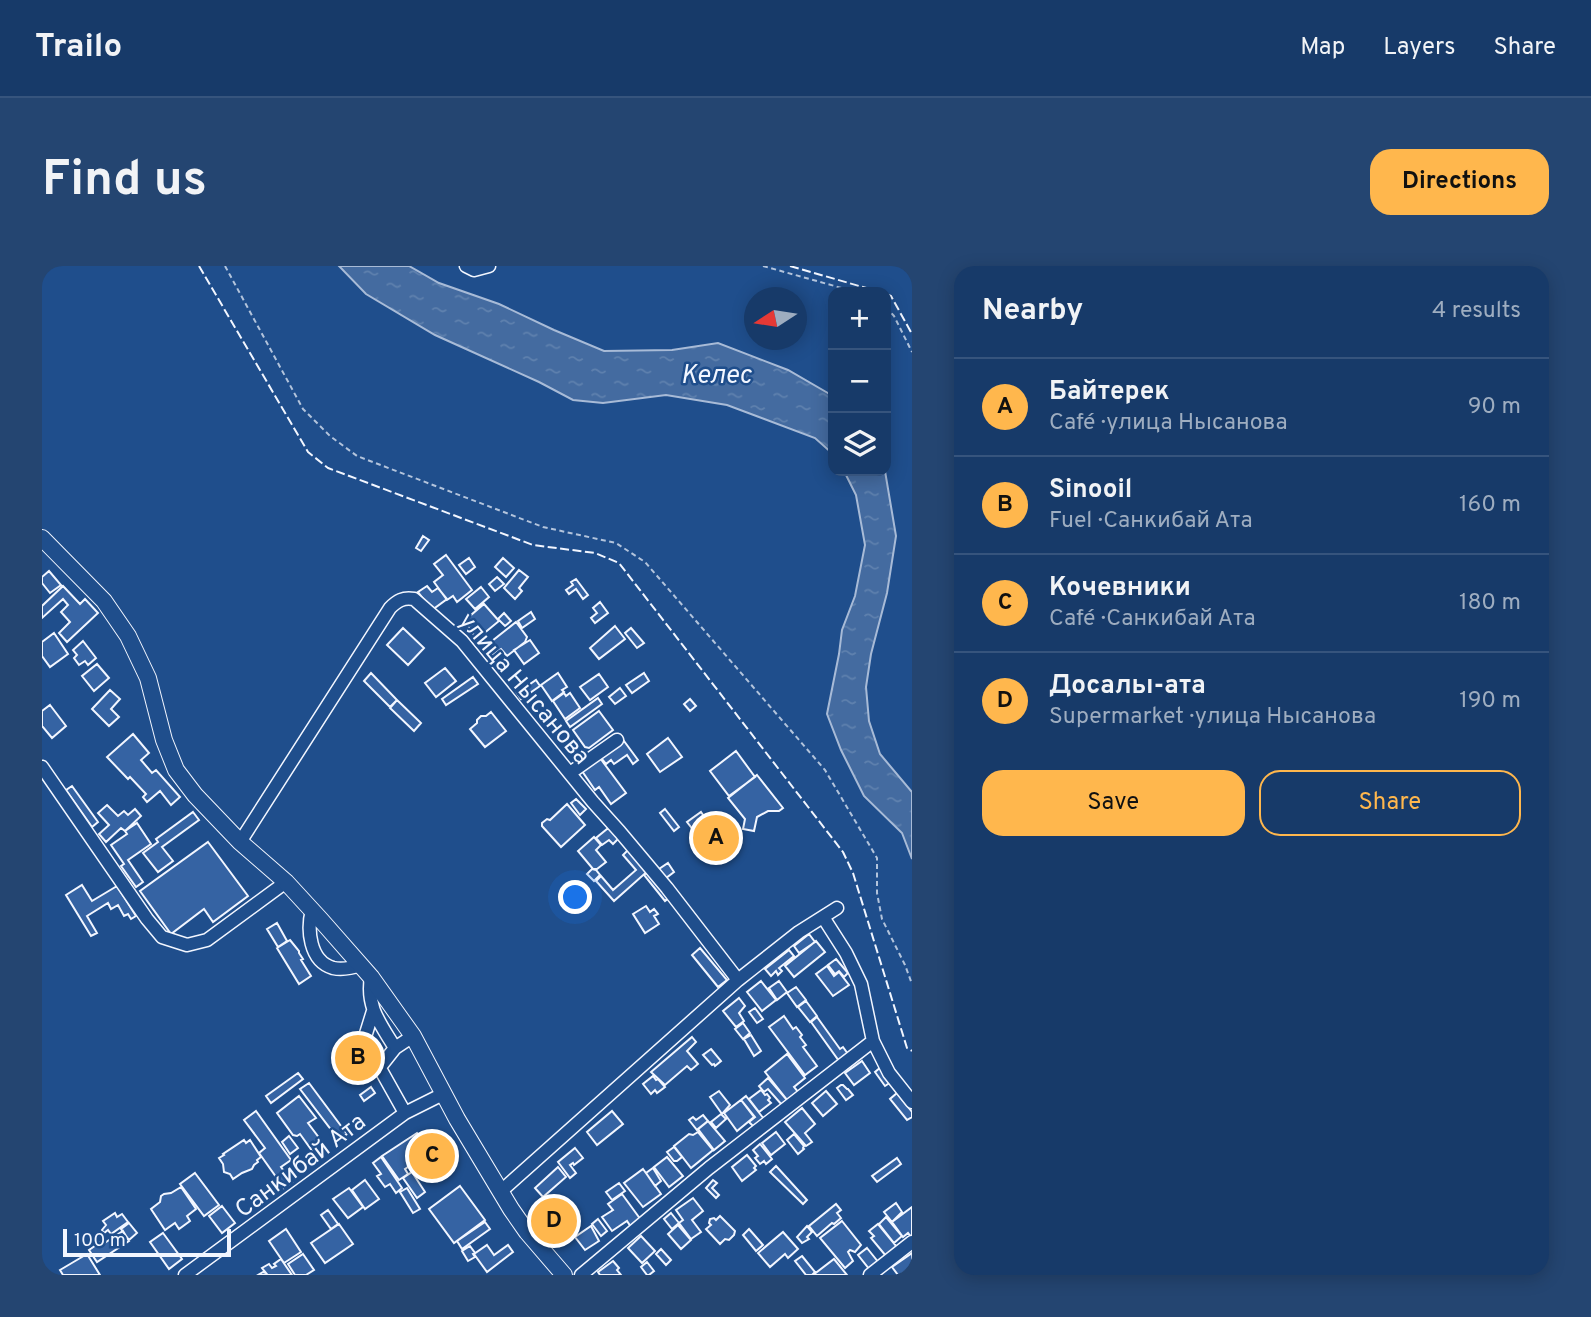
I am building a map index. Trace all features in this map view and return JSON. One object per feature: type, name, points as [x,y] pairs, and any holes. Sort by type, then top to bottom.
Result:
[{"type":"main road","points":[[42,538],[104,601],[128,636],[148,678],[164,740],[176,770],[195,795],[240,842],[286,882],[366,971],[413,1036],[500,1192],[527,1232],[564,1275]]},
{"type":"street","points":[[466,266],[474,270],[489,266]]},
{"type":"street","name":"улица Нысанова","points":[[240,842],[390,608],[401,600],[414,599],[462,641],[659,879],[738,980]]},
{"type":"street","points":[[569,773],[617,740]]},
{"type":"street","points":[[42,767],[162,937],[187,944],[207,940],[286,882]]},
{"type":"street","points":[[500,1192],[738,980],[799,932],[837,908]]},
{"type":"street","points":[[312,910],[309,929],[317,955],[326,965],[334,968],[366,971],[373,1011],[395,1048]]},
{"type":"street","points":[[823,917],[846,953],[861,984],[873,1041],[889,1073],[912,1102]]},
{"type":"street","points":[[373,1011],[364,1040],[405,1113]]},
{"type":"street","points":[[380,1067],[395,1048],[413,1036]]},
{"type":"street","points":[[581,1275],[709,1168],[873,1041]]},
{"type":"street","name":"Санкибай Ата","points":[[185,1275],[405,1113],[443,1094]]},
{"type":"street","points":[[870,1275],[912,1242]]},
{"type":"path","points":[[225,266],[303,409],[330,436],[357,456],[543,527],[616,543],[645,562],[825,771],[877,858],[877,893],[882,919],[912,984]]},
{"type":"path","points":[[762,266],[838,287]]},
{"type":"path","points":[[891,313],[912,352]]},
{"type":"water","name":"Келес","points":[[339,266],[409,266],[439,283],[499,304],[604,351],[672,350],[718,343],[788,370],[828,393],[828,450],[815,438],[727,405],[666,395],[603,403],[573,400],[435,335],[366,294]]},
{"type":"water","points":[[846,476],[886,476],[896,536],[887,593],[871,654],[866,687],[869,721],[880,754],[912,792],[912,859],[902,833],[864,796],[827,714],[842,630],[855,596],[865,545],[856,495]]},
{"type":"building","points":[[423,536],[429,540],[421,551],[416,548]]},
{"type":"building","points":[[446,555],[472,590],[457,602],[453,596],[447,600],[434,582],[443,575],[434,564]]},
{"type":"building","points":[[469,558],[475,567],[466,574],[459,565]]},
{"type":"building","points":[[503,558],[514,568],[506,577],[495,567]]},
{"type":"building","points":[[519,570],[528,577],[519,588],[522,591],[515,599],[504,588]]},
{"type":"building","points":[[49,571],[61,585],[50,593],[42,583],[42,577]]},
{"type":"building","points":[[497,577],[504,584],[495,591],[489,584]]},
{"type":"building","points":[[576,579],[588,595],[583,599],[576,589],[569,594],[566,590]]},
{"type":"building","points":[[63,586],[80,604],[85,599],[98,613],[67,642],[59,633],[70,622],[61,612],[68,605],[63,599],[42,618],[42,606]]},
{"type":"building","points":[[427,586],[432,592],[438,588],[447,599],[432,610],[418,592]]},
{"type":"building","points":[[481,587],[489,597],[475,609],[466,599]]},
{"type":"building","points":[[600,602],[608,613],[595,623],[591,618],[597,613],[593,608]]},
{"type":"building","points":[[484,604],[499,621],[477,639],[464,621]]},
{"type":"building","points":[[531,612],[535,619],[522,628],[518,621]]},
{"type":"building","points":[[504,613],[511,621],[505,626],[498,619]]},
{"type":"building","points":[[516,622],[527,637],[525,642],[507,656],[501,649],[489,658],[482,649]]},
{"type":"building","points":[[615,626],[625,639],[599,659],[590,648]]},
{"type":"building","points":[[403,628],[424,648],[408,665],[387,645]]},
{"type":"building","points":[[631,628],[644,643],[637,648],[625,633]]},
{"type":"building","points":[[54,633],[68,654],[50,667],[42,656],[42,642]]},
{"type":"building","points":[[530,640],[539,653],[524,664],[514,650]]},
{"type":"building","points":[[83,641],[96,658],[88,665],[85,661],[79,665],[74,658],[77,655],[73,650]]},
{"type":"building","points":[[97,664],[109,678],[94,691],[82,676]]},
{"type":"building","points":[[445,668],[456,681],[436,697],[425,683]]},
{"type":"building","points":[[371,673],[397,700],[390,707],[364,681]]},
{"type":"building","points":[[558,673],[567,687],[552,701],[541,685]]},
{"type":"building","points":[[644,673],[649,681],[632,693],[626,685]]},
{"type":"building","points":[[599,674],[608,687],[590,700],[580,687]]},
{"type":"building","points":[[473,677],[478,684],[446,705],[442,699]]},
{"type":"building","points":[[536,680],[540,686],[521,699],[517,693]]},
{"type":"building","points":[[620,688],[626,696],[615,704],[609,697]]},
{"type":"building","points":[[110,690],[120,699],[111,709],[119,717],[109,726],[92,709]]},
{"type":"building","points":[[564,693],[566,696],[570,693],[580,708],[565,719],[553,701]]},
{"type":"building","points":[[598,698],[602,704],[570,727],[566,721]]},
{"type":"building","points":[[690,699],[696,706],[690,711],[684,704]]},
{"type":"building","points":[[397,700],[421,723],[414,731],[390,708]]},
{"type":"building","points":[[50,705],[66,726],[52,738],[42,726],[42,711]]},
{"type":"building","points":[[599,711],[613,730],[589,748],[585,747],[573,730]]},
{"type":"building","points":[[491,712],[506,731],[485,747],[470,729],[481,716]]},
{"type":"building","points":[[133,734],[149,753],[141,760],[152,773],[156,770],[180,797],[171,805],[160,791],[147,802],[143,797],[146,794],[107,757]]},
{"type":"building","points":[[668,738],[682,757],[660,772],[647,754]]},
{"type":"building","points":[[624,741],[638,760],[633,764],[627,755],[614,764],[611,760],[606,764],[601,758]]},
{"type":"building","points":[[736,751],[755,777],[729,796],[710,771]]},
{"type":"building","points":[[600,758],[626,793],[611,804],[599,787],[595,790],[582,771]]},
{"type":"building","points":[[757,775],[783,808],[757,817],[754,831],[743,829],[745,819],[728,798]]},
{"type":"building","points":[[72,786],[98,822],[92,827],[66,790]]},
{"type":"building","points":[[576,799],[586,809],[580,815],[571,803]]},
{"type":"building","points":[[567,804],[585,825],[561,847],[542,823],[550,820]]},
{"type":"building","points":[[107,805],[118,816],[124,811],[128,815],[135,809],[141,816],[125,831],[121,828],[106,842],[99,834],[109,825],[98,813]]},
{"type":"building","points":[[665,809],[679,827],[674,831],[660,813]]},
{"type":"building","points":[[193,812],[199,820],[162,847],[173,861],[158,872],[143,853],[158,842],[156,839]]},
{"type":"building","points":[[701,812],[709,823],[718,816],[733,835],[723,842],[725,850],[716,859],[687,822]]},
{"type":"building","points":[[137,823],[151,844],[128,860],[143,882],[136,887],[121,866],[124,864],[111,845]]},
{"type":"building","points":[[611,829],[619,838],[613,844],[609,840],[602,845],[596,838]]},
{"type":"building","points":[[594,837],[601,845],[596,850],[606,862],[597,869],[593,869],[578,851]]},
{"type":"building","points":[[208,842],[248,896],[213,922],[204,909],[171,934],[140,891]]},
{"type":"building","points":[[631,847],[650,869],[614,901],[596,881],[601,876],[613,890],[636,870],[623,855]]},
{"type":"building","points":[[668,863],[674,872],[666,878],[659,869]]},
{"type":"building","points":[[592,869],[600,875],[594,881],[587,874]]},
{"type":"building","points":[[650,870],[671,896],[665,901],[644,875]]},
{"type":"building","points":[[82,885],[92,901],[117,886],[136,916],[131,919],[128,914],[124,916],[118,905],[111,909],[108,903],[87,916],[97,933],[91,936],[66,895]]},
{"type":"building","points":[[646,906],[650,912],[654,909],[658,914],[654,916],[659,924],[645,933],[633,914]]},
{"type":"building","points":[[277,923],[287,941],[278,947],[267,929]]},
{"type":"building","points":[[809,934],[815,942],[799,953],[794,946]]},
{"type":"building","points":[[290,940],[299,951],[311,976],[299,984],[277,948]]},
{"type":"building","points":[[816,941],[825,952],[794,977],[785,966]]},
{"type":"building","points":[[700,948],[727,980],[718,987],[692,955]]},
{"type":"building","points":[[789,950],[794,956],[779,968],[782,971],[778,975],[776,971],[771,976],[765,969]]},
{"type":"building","points":[[836,959],[848,973],[844,977],[839,971],[835,974],[828,965]]},
{"type":"building","points":[[827,966],[834,976],[839,972],[849,985],[833,996],[816,974]]},
{"type":"building","points":[[761,981],[776,1000],[762,1011],[747,992]]},
{"type":"building","points":[[779,981],[787,992],[777,1000],[769,988]]},
{"type":"building","points":[[796,987],[806,1000],[797,1007],[787,993]]},
{"type":"building","points":[[739,998],[745,1006],[739,1013],[744,1021],[736,1027],[723,1011]]},
{"type":"building","points":[[806,1001],[817,1016],[810,1022],[798,1007]]},
{"type":"building","points":[[755,1008],[763,1019],[757,1023],[749,1012]]},
{"type":"building","points":[[784,1016],[793,1029],[796,1027],[802,1035],[800,1037],[806,1045],[803,1047],[817,1066],[805,1075],[769,1027]]},
{"type":"building","points":[[817,1017],[840,1049],[843,1047],[848,1054],[839,1061],[811,1022]]},
{"type":"building","points":[[743,1023],[750,1033],[743,1039],[735,1029]]},
{"type":"building","points":[[751,1035],[761,1051],[754,1056],[744,1039]]},
{"type":"building","points":[[692,1037],[696,1042],[687,1051],[698,1064],[691,1070],[687,1066],[665,1085],[651,1072]]},
{"type":"building","points":[[711,1049],[721,1061],[715,1066],[703,1055]]},
{"type":"building","points":[[787,1054],[805,1078],[794,1087],[799,1093],[788,1101],[765,1072]]},
{"type":"building","points":[[862,1061],[870,1073],[854,1085],[845,1073]]},
{"type":"building","points":[[881,1067],[891,1082],[885,1086],[875,1072]]},
{"type":"building","points":[[298,1073],[303,1079],[271,1103],[266,1096]]},
{"type":"building","points":[[653,1076],[665,1087],[651,1094],[643,1084]]},
{"type":"building","points":[[768,1078],[787,1100],[782,1105],[768,1089],[764,1092],[759,1086]]},
{"type":"building","points":[[309,1083],[347,1134],[339,1140],[300,1089]]},
{"type":"building","points":[[841,1085],[853,1095],[846,1100],[837,1088]]},
{"type":"building","points":[[371,1087],[375,1093],[364,1101],[360,1095]]},
{"type":"building","points":[[761,1090],[767,1094],[771,1103],[759,1112],[749,1099]]},
{"type":"building","points":[[719,1091],[730,1105],[722,1114],[710,1097]]},
{"type":"building","points":[[826,1091],[837,1104],[823,1116],[812,1103]]},
{"type":"building","points":[[897,1093],[912,1112],[912,1117],[907,1120],[890,1099]]},
{"type":"building","points":[[299,1096],[316,1118],[308,1123],[329,1151],[318,1159],[300,1134],[293,1135],[277,1113]]},
{"type":"building","points":[[746,1096],[764,1119],[754,1127],[749,1122],[755,1117],[741,1100]]},
{"type":"building","points":[[741,1100],[754,1117],[737,1131],[724,1113]]},
{"type":"building","points":[[802,1108],[815,1124],[805,1133],[812,1142],[806,1146],[785,1122]]},
{"type":"building","points":[[256,1111],[291,1160],[281,1167],[292,1182],[284,1188],[259,1153],[265,1148],[244,1120]]},
{"type":"building","points":[[612,1111],[623,1124],[597,1145],[587,1132]]},
{"type":"building","points":[[721,1114],[726,1119],[716,1128],[711,1122]]},
{"type":"building","points":[[703,1115],[708,1121],[697,1130],[689,1120],[693,1117],[696,1120]]},
{"type":"building","points":[[708,1121],[725,1141],[714,1150],[698,1129]]},
{"type":"building","points":[[698,1132],[713,1150],[691,1168],[674,1146],[689,1134]]},
{"type":"building","points":[[776,1132],[785,1144],[771,1155],[762,1143]]},
{"type":"building","points":[[417,1133],[422,1140],[425,1137],[438,1156],[418,1170],[414,1163],[405,1169],[408,1174],[399,1180],[382,1156]]},
{"type":"building","points":[[794,1134],[804,1146],[798,1154],[787,1140]]},
{"type":"building","points":[[289,1136],[298,1148],[290,1154],[282,1142]]},
{"type":"building","points":[[244,1140],[246,1143],[250,1140],[261,1157],[252,1169],[233,1179],[230,1174],[224,1172],[219,1158]]},
{"type":"building","points":[[760,1144],[772,1159],[766,1164],[764,1161],[760,1164],[755,1158],[758,1156],[753,1150]]},
{"type":"building","points":[[674,1147],[682,1157],[677,1161],[667,1152]]},
{"type":"building","points":[[575,1148],[583,1158],[570,1165],[576,1173],[570,1178],[558,1162]]},
{"type":"building","points":[[747,1155],[756,1170],[742,1181],[732,1167]]},
{"type":"building","points":[[381,1157],[402,1188],[396,1193],[390,1184],[385,1187],[377,1176],[381,1174],[373,1163]]},
{"type":"building","points":[[667,1157],[683,1176],[669,1187],[654,1167]]},
{"type":"building","points":[[897,1158],[901,1164],[877,1182],[872,1176]]},
{"type":"building","points":[[776,1166],[807,1200],[803,1204],[770,1172]]},
{"type":"building","points":[[558,1167],[566,1177],[543,1197],[535,1188]]},
{"type":"building","points":[[653,1168],[661,1181],[655,1186],[646,1173]]},
{"type":"building","points":[[643,1169],[661,1194],[643,1207],[624,1183]]},
{"type":"building","points":[[412,1172],[425,1192],[417,1198],[403,1178]]},
{"type":"building","points":[[195,1173],[219,1205],[204,1216],[180,1184]]},
{"type":"building","points":[[365,1180],[379,1199],[365,1209],[352,1190]]},
{"type":"building","points":[[713,1180],[717,1183],[712,1188],[719,1195],[716,1198],[706,1188]]},
{"type":"building","points":[[619,1183],[625,1191],[612,1200],[606,1192]]},
{"type":"building","points":[[460,1186],[485,1220],[454,1243],[429,1209]]},
{"type":"building","points":[[181,1187],[196,1209],[187,1216],[190,1221],[179,1229],[175,1223],[165,1230],[151,1209],[160,1202],[161,1196]]},
{"type":"building","points":[[349,1188],[363,1207],[348,1218],[333,1199]]},
{"type":"building","points":[[407,1188],[420,1209],[413,1213],[400,1192]]},
{"type":"building","points":[[622,1194],[641,1220],[631,1227],[627,1221],[612,1231],[602,1217],[613,1210],[608,1204]]},
{"type":"building","points":[[693,1198],[703,1211],[692,1220],[701,1232],[691,1239],[679,1223],[683,1220],[676,1210]]},
{"type":"building","points":[[896,1203],[902,1212],[892,1222],[884,1212]]},
{"type":"building","points":[[836,1204],[841,1210],[837,1213],[841,1218],[817,1236],[809,1226]]},
{"type":"building","points":[[552,1205],[572,1233],[562,1241],[542,1212]]},
{"type":"building","points":[[222,1206],[235,1223],[222,1233],[209,1216]]},
{"type":"building","points":[[912,1207],[912,1238],[908,1233],[903,1237],[892,1222]]},
{"type":"building","points":[[328,1210],[338,1224],[331,1229],[321,1215]]},
{"type":"building","points":[[115,1213],[117,1217],[122,1214],[128,1222],[111,1234],[108,1230],[104,1233],[102,1230],[106,1225],[103,1221]]},
{"type":"building","points":[[671,1213],[679,1223],[672,1229],[664,1219]]},
{"type":"building","points":[[720,1216],[735,1231],[729,1240],[725,1239],[720,1244],[706,1229],[711,1225],[710,1219],[716,1220]]},
{"type":"building","points":[[886,1217],[902,1236],[894,1243],[879,1224]]},
{"type":"building","points":[[598,1219],[607,1231],[601,1236],[592,1224]]},
{"type":"building","points":[[842,1221],[861,1245],[855,1252],[848,1252],[853,1261],[845,1268],[820,1238]]},
{"type":"building","points":[[485,1222],[490,1229],[462,1249],[457,1241]]},
{"type":"building","points":[[129,1223],[137,1233],[129,1240],[121,1229]]},
{"type":"building","points":[[339,1224],[353,1244],[325,1263],[311,1243]]},
{"type":"building","points":[[878,1224],[897,1247],[886,1256],[871,1238],[874,1236],[869,1231]]},
{"type":"building","points":[[678,1225],[691,1240],[681,1249],[668,1234]]},
{"type":"building","points":[[591,1226],[599,1241],[585,1250],[575,1237]]},
{"type":"building","points":[[807,1226],[812,1232],[807,1237],[809,1239],[802,1243],[797,1237]]},
{"type":"building","points":[[286,1229],[301,1252],[284,1263],[269,1241]]},
{"type":"building","points":[[749,1229],[763,1245],[756,1251],[743,1235]]},
{"type":"building","points":[[123,1231],[129,1241],[97,1262],[89,1250]]},
{"type":"building","points":[[783,1232],[798,1249],[788,1258],[785,1254],[770,1267],[758,1253]]},
{"type":"building","points":[[163,1233],[182,1259],[169,1269],[150,1242]]},
{"type":"building","points":[[641,1236],[655,1251],[642,1263],[628,1248]]},
{"type":"building","points":[[487,1245],[494,1255],[508,1245],[513,1252],[487,1272],[474,1254]]},
{"type":"building","points":[[470,1246],[475,1257],[468,1261],[462,1251]]},
{"type":"building","points":[[867,1248],[879,1263],[870,1270],[858,1255]]},
{"type":"building","points":[[661,1249],[671,1260],[666,1265],[656,1254]]},
{"type":"building","points":[[912,1253],[912,1271],[910,1268],[898,1275],[892,1267]]},
{"type":"building","points":[[87,1254],[100,1275],[63,1275],[60,1270]]},
{"type":"building","points":[[303,1254],[314,1270],[306,1275],[295,1275],[288,1264]]},
{"type":"building","points":[[802,1256],[815,1272],[812,1275],[806,1275],[795,1261]]},
{"type":"building","points":[[281,1259],[292,1275],[258,1275],[266,1273],[262,1268],[269,1264],[272,1268]]},
{"type":"building","points":[[834,1259],[847,1275],[813,1275]]},
{"type":"building","points":[[613,1261],[621,1275],[600,1275],[598,1272]]},
{"type":"building","points":[[647,1262],[654,1271],[649,1275],[641,1267]]},
{"type":"fence","points":[[199,266],[308,452],[328,468],[533,545],[595,553],[619,563],[843,852],[853,873],[907,1048],[912,1051]]},
{"type":"fence","points":[[790,266],[863,287]]},
{"type":"fence","points":[[891,296],[912,334]]},
{"type":"place","name":"Байтерек","points":[[716,838]]},
{"type":"place","name":"Sinooil","points":[[358,1058]]},
{"type":"place","name":"Кочевники","points":[[432,1156]]},
{"type":"place","name":"Досалы-ата","points":[[554,1221]]}]
